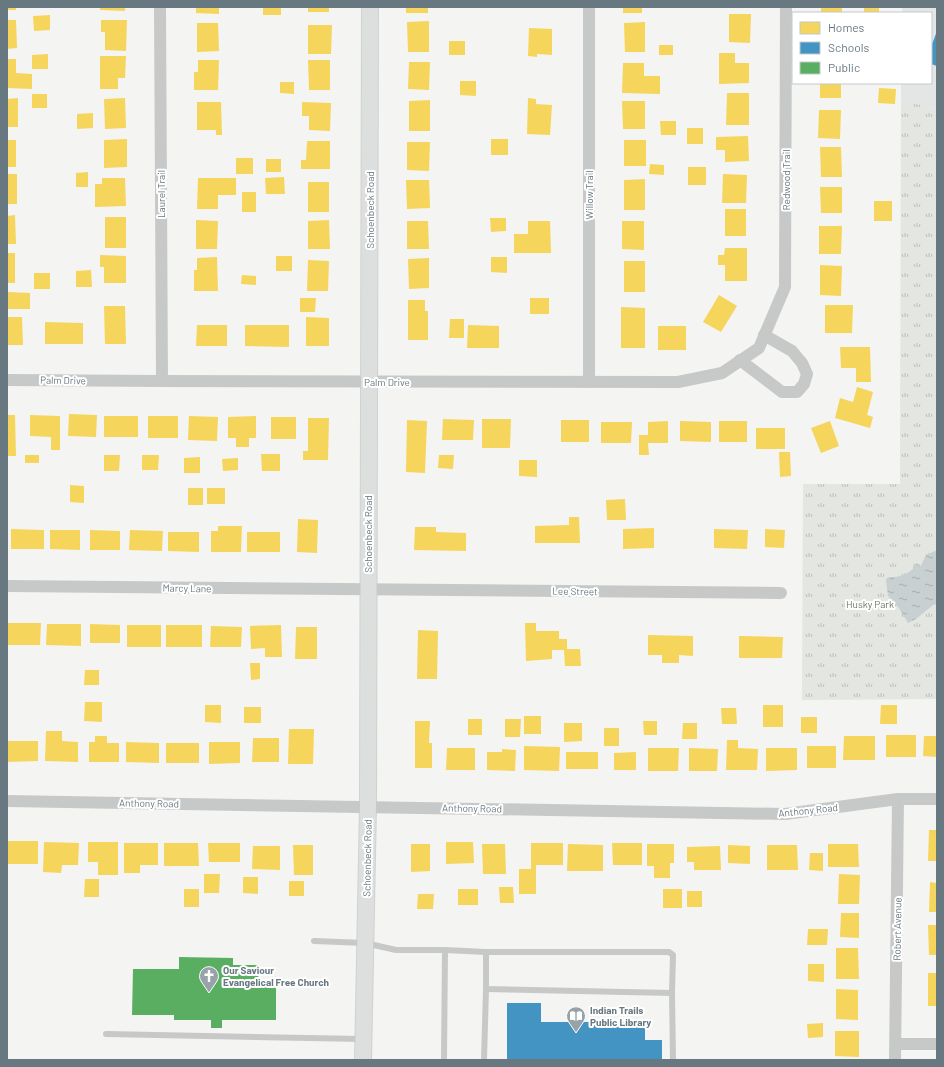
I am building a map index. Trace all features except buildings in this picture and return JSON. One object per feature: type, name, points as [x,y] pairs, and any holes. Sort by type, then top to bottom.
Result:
[{"type":"main road","name":"Schoenbeck Road","points":[[363,1060],[368,806],[370,7]]},
{"type":"street","name":"Laurel Trail","points":[[160,7],[162,381]]},
{"type":"street","name":"Willow Trail","points":[[589,7],[590,382]]},
{"type":"street","name":"Redwood Trail","points":[[758,348],[785,287],[786,7]]},
{"type":"street","points":[[740,360],[782,392],[797,392],[804,384],[807,374],[802,364],[792,351],[764,334]]},
{"type":"street","name":"Palm Drive","points":[[7,380],[678,382],[722,373],[758,348]]},
{"type":"street","name":"Marcy Lane","points":[[7,586],[368,589]]},
{"type":"street","name":"Lee Street","points":[[368,589],[781,594]]},
{"type":"street","name":"Anthony Road","points":[[7,801],[785,814],[898,799],[937,799]]},
{"type":"street","name":"Robert Avenue","points":[[895,1060],[898,799]]},
{"type":"street","points":[[896,1044],[937,1044]]},
{"type":"lane","points":[[314,941],[365,943],[396,950],[486,952],[669,952],[673,955],[673,1060]]},
{"type":"lane","points":[[444,1060],[445,950]]},
{"type":"lane","points":[[484,1060],[486,952]]},
{"type":"lane","points":[[486,989],[672,993]]},
{"type":"lane","points":[[106,1034],[363,1039]]},
{"type":"shaded area","points":[[902,7],[937,7],[937,109],[901,100],[901,84],[932,84],[932,12],[902,12]]},
{"type":"green space","name":"Husky Park","points":[[901,100],[937,109],[937,699],[802,700],[803,484],[900,484]]},
{"type":"water","points":[[937,550],[937,604],[933,605],[916,619],[908,623],[899,608],[888,596],[886,580],[887,578],[906,574],[913,569],[913,566],[916,564],[921,566],[926,556]]},
{"type":"place","name":"Our Saviour Evangelical Free Church","points":[[209,993]]},
{"type":"place","name":"Indian Trails Public Library","points":[[576,1033]]}]
